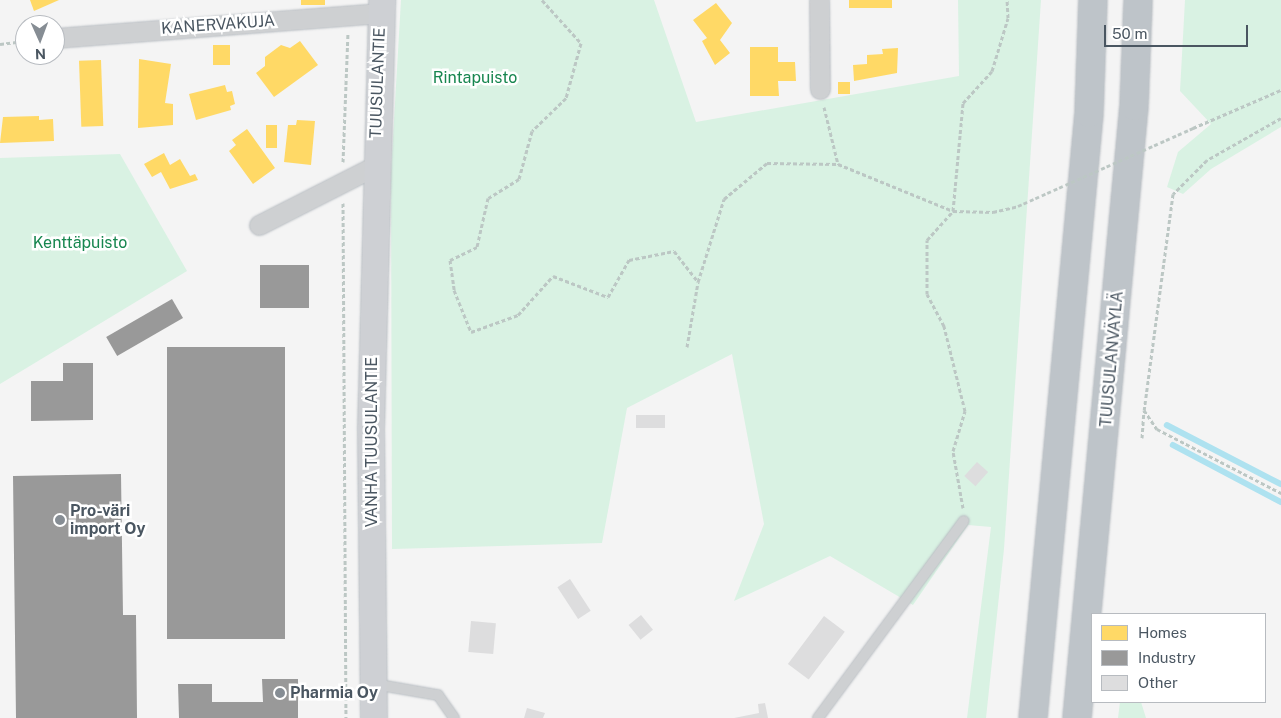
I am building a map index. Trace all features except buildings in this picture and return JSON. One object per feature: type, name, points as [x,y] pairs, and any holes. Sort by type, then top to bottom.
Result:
[{"type":"highway","points":[[1033,718],[1089,113],[1093,0]]},
{"type":"highway","name":"TUUSULANVÄYLÄ","points":[[1077,718],[1134,106],[1138,0]]},
{"type":"main road","name":"TUUSULANTIE","points":[[376,166],[381,7]]},
{"type":"main road","name":"VANHA TUUSULANTIE","points":[[374,718],[371,428],[376,166]]},
{"type":"street","points":[[819,0],[820,89]]},
{"type":"street","name":"KANERVAKUJA","points":[[65,37],[348,16],[381,7]]},
{"type":"street","points":[[259,225],[343,180],[376,166]]},
{"type":"lane","points":[[818,718],[964,521]]},
{"type":"lane","points":[[373,684],[438,696],[454,718]]},
{"type":"path","points":[[542,0],[581,43],[566,98],[532,131],[519,179],[488,198],[477,247],[450,260],[454,290],[471,332],[518,315],[553,276],[608,297],[629,260],[674,250],[698,282]]},
{"type":"path","points":[[964,521],[963,492],[953,451],[965,411],[944,326],[927,294],[927,240],[953,211],[963,103],[992,71],[1008,18],[1007,0]]},
{"type":"path","points":[[346,718],[343,180],[348,16]]},
{"type":"path","points":[[0,44],[15,42]]},
{"type":"path","points":[[820,89],[838,164]]},
{"type":"path","points":[[687,347],[698,282],[724,199],[747,178],[768,164],[838,164],[953,211],[993,212],[1018,206],[1281,90]]},
{"type":"path","points":[[1142,438],[1144,410],[1173,194],[1207,160],[1281,118]]},
{"type":"path","points":[[1144,410],[1157,429],[1281,493]]},
{"type":"green space","name":"Rintapuisto","points":[[401,0],[654,0],[696,122],[959,76],[958,0],[1041,0],[1004,549],[986,718],[967,718],[991,527],[968,525],[913,605],[830,556],[734,601],[764,524],[732,354],[627,408],[602,543],[392,549],[391,172]]},
{"type":"green space","points":[[1185,0],[1281,0],[1281,127],[1211,169],[1183,194],[1167,187],[1178,152],[1211,124],[1180,91]]},
{"type":"green space","name":"Kenttäpuisto","points":[[120,154],[187,271],[0,384],[0,158]]},
{"type":"green space","points":[[1120,703],[1141,703],[1146,718],[1118,718]]},
{"type":"waterway","points":[[1167,425],[1281,484]]},
{"type":"waterway","points":[[1173,445],[1281,502]]},
{"type":"place","name":"Pro-väri import Oy","points":[[60,520]]},
{"type":"place","name":"Pharmia Oy","points":[[280,693]]}]
